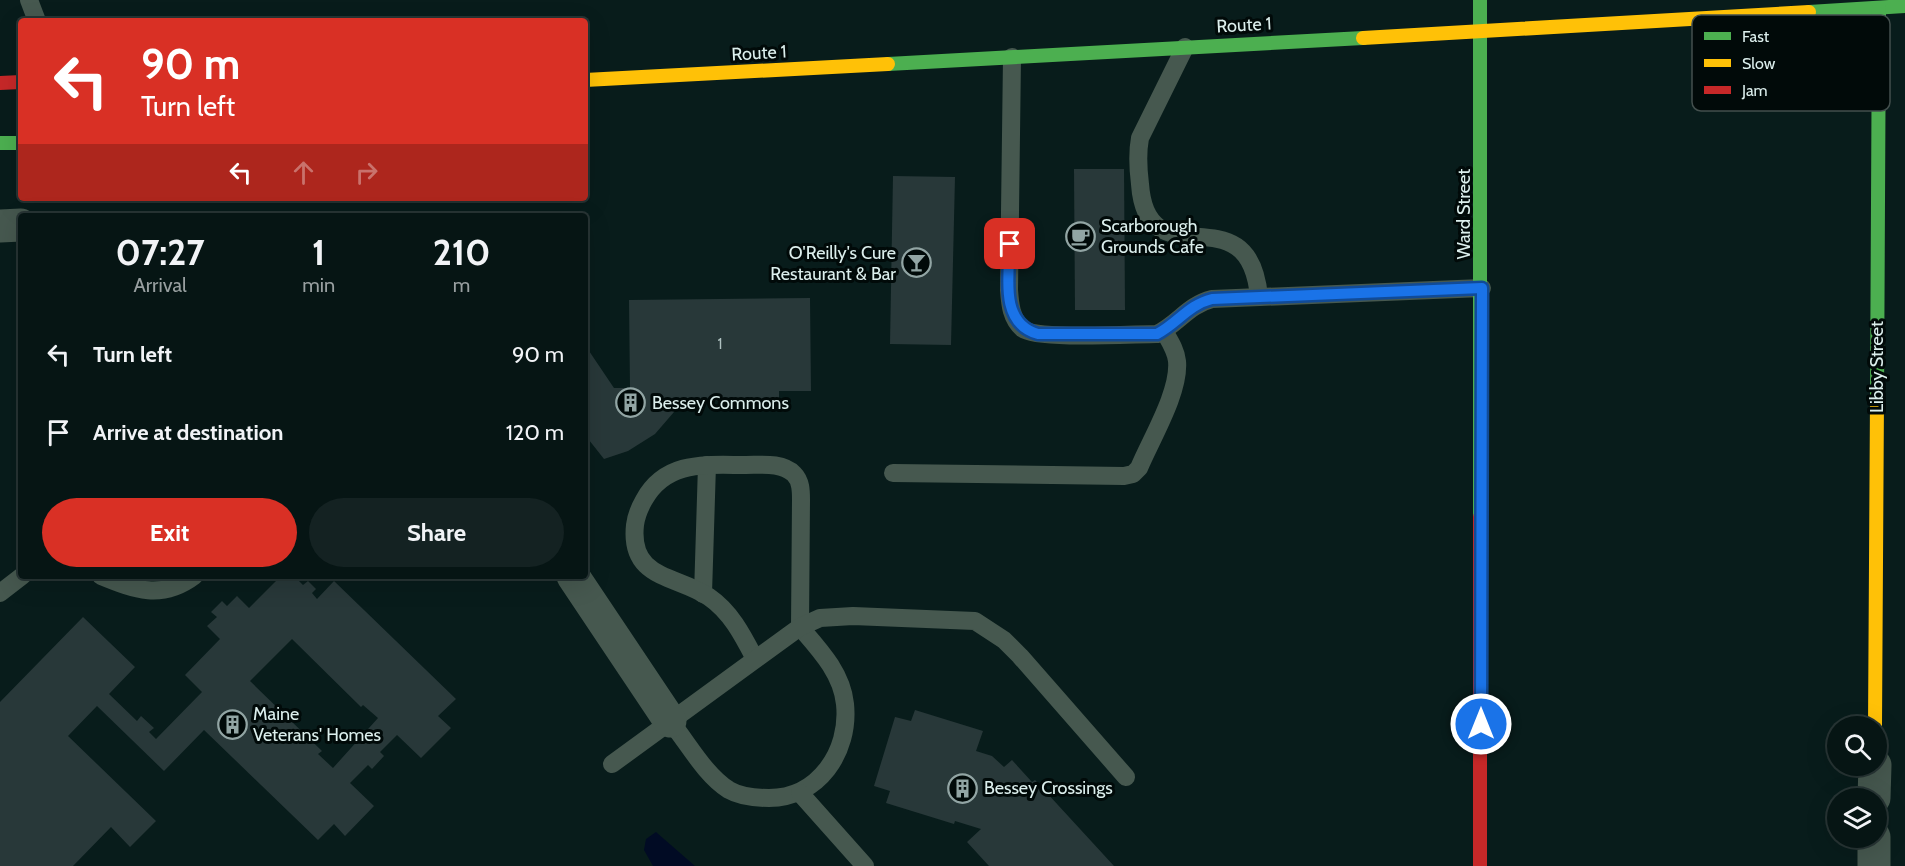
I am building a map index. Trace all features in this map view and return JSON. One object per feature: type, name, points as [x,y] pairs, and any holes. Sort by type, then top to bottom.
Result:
[{"type":"street","name":"Ward Street","points":[[1480,0],[1482,288],[1480,866]]},
{"type":"street","name":"Route 1","points":[[1758,15],[1905,6]]},
{"type":"street","name":"Libby Street","points":[[1879,8],[1879,15]]},
{"type":"street","name":"Route 1","points":[[588,80],[1692,19]]},
{"type":"street","points":[[0,83],[18,82]]},
{"type":"street","name":"Libby Street","points":[[1875,716],[1878,111]]},
{"type":"street","points":[[0,143],[18,143]]},
{"type":"street","points":[[0,226],[18,225]]},
{"type":"street","points":[[575,579],[670,721]]},
{"type":"street","points":[[1874,848],[1874,866]]},
{"type":"lane","points":[[29,0],[36,18]]},
{"type":"lane","points":[[1185,47],[1140,138],[1137,153],[1141,202],[1147,218],[1165,232],[1221,239],[1239,249],[1255,272],[1259,297]]},
{"type":"lane","points":[[1012,57],[1009,290],[1015,320],[1023,328],[1038,334],[1157,334],[1172,327],[1184,312],[1201,302],[1259,297],[1482,288]]},
{"type":"lane","points":[[893,473],[1124,476],[1133,474],[1139,468],[1175,382],[1177,361],[1173,347],[1164,331]]},
{"type":"lane","points":[[703,594],[707,465]]},
{"type":"lane","points":[[670,721],[720,784],[732,792],[763,798],[782,798],[800,793],[821,776],[838,750],[845,704],[839,683],[827,659],[800,627],[800,485],[794,474],[780,466],[707,465],[678,470],[657,482],[641,506],[635,536],[636,550],[652,572],[703,594],[726,611],[739,629],[755,659]]},
{"type":"lane","points":[[0,593],[18,579]]},
{"type":"lane","points":[[108,579],[134,590],[149,593],[172,589],[189,579]]},
{"type":"lane","points":[[612,764],[800,627],[820,618],[853,616],[975,621],[1004,640],[1020,656],[1126,777]]},
{"type":"lane","points":[[800,793],[865,866]]},
{"type":"water","points":[[656,832],[695,866],[653,866],[644,850],[646,839]]},
{"type":"building","points":[[1074,169],[1124,169],[1125,310],[1075,310]]},
{"type":"building","points":[[893,176],[955,177],[951,345],[890,344]]},
{"type":"building","points":[[810,298],[811,391],[779,391],[779,401],[678,401],[674,412],[655,434],[628,451],[604,459],[588,440],[588,349],[614,388],[630,388],[629,300]]},
{"type":"building","name":"Maine Veterans' Homes","points":[[278,579],[297,579],[303,585],[308,581],[316,589],[312,593],[317,599],[334,581],[456,699],[438,716],[451,728],[421,758],[397,735],[380,752],[384,756],[372,769],[368,765],[350,783],[374,806],[345,836],[334,824],[318,840],[204,730],[164,771],[97,706],[68,736],[156,821],[130,847],[111,827],[73,866],[0,866],[0,702],[83,617],[135,667],[109,694],[137,721],[141,716],[154,728],[149,732],[156,739],[202,692],[185,675],[220,639],[207,626],[217,617],[211,612],[222,601],[227,606],[237,596],[249,608]],"holes":[[[292,639],[361,707],[363,705],[378,718],[333,768],[318,754],[322,751],[250,681]]]},
{"type":"building","name":"Bessey Crossings","points":[[915,710],[983,731],[976,751],[992,756],[1004,767],[1012,760],[1032,782],[1035,780],[1114,866],[989,866],[967,842],[981,829],[955,821],[954,824],[886,803],[890,791],[874,786],[895,717],[911,721]]},
{"type":"traffic: fast","points":[[1480,0],[1480,517]]},
{"type":"traffic: fast","points":[[1809,12],[1905,6]]},
{"type":"traffic: fast","points":[[1879,8],[1879,15]]},
{"type":"traffic: fast","points":[[888,64],[1363,38]]},
{"type":"traffic: fast","points":[[1877,398],[1878,111]]},
{"type":"traffic: fast","points":[[0,143],[18,143]]},
{"type":"traffic: slow","points":[[1758,15],[1809,12]]},
{"type":"traffic: slow","points":[[1363,38],[1692,19]]},
{"type":"traffic: slow","points":[[588,80],[888,64]]},
{"type":"traffic: slow","points":[[1875,716],[1877,398]]},
{"type":"traffic: jam","points":[[0,83],[18,82]]},
{"type":"traffic: jam","points":[[1480,517],[1480,866]]},
{"type":"place","name":"Scarborough Grounds Cafe","points":[[1080,236]]},
{"type":"place","name":"O'Reilly's Cure Restaurant & Bar","points":[[917,263]]},
{"type":"place","name":"Bessey Commons","points":[[631,403]]},
{"type":"place","name":"Maine Veterans' Homes","points":[[232,724]]},
{"type":"place","name":"Bessey Crossings","points":[[963,788]]},
{"type":"route","points":[[1010,244],[1011,308],[1015,320],[1023,328],[1038,334],[1157,334],[1172,327],[1184,312],[1201,302],[1212,299],[1482,288],[1481,724]]}]
